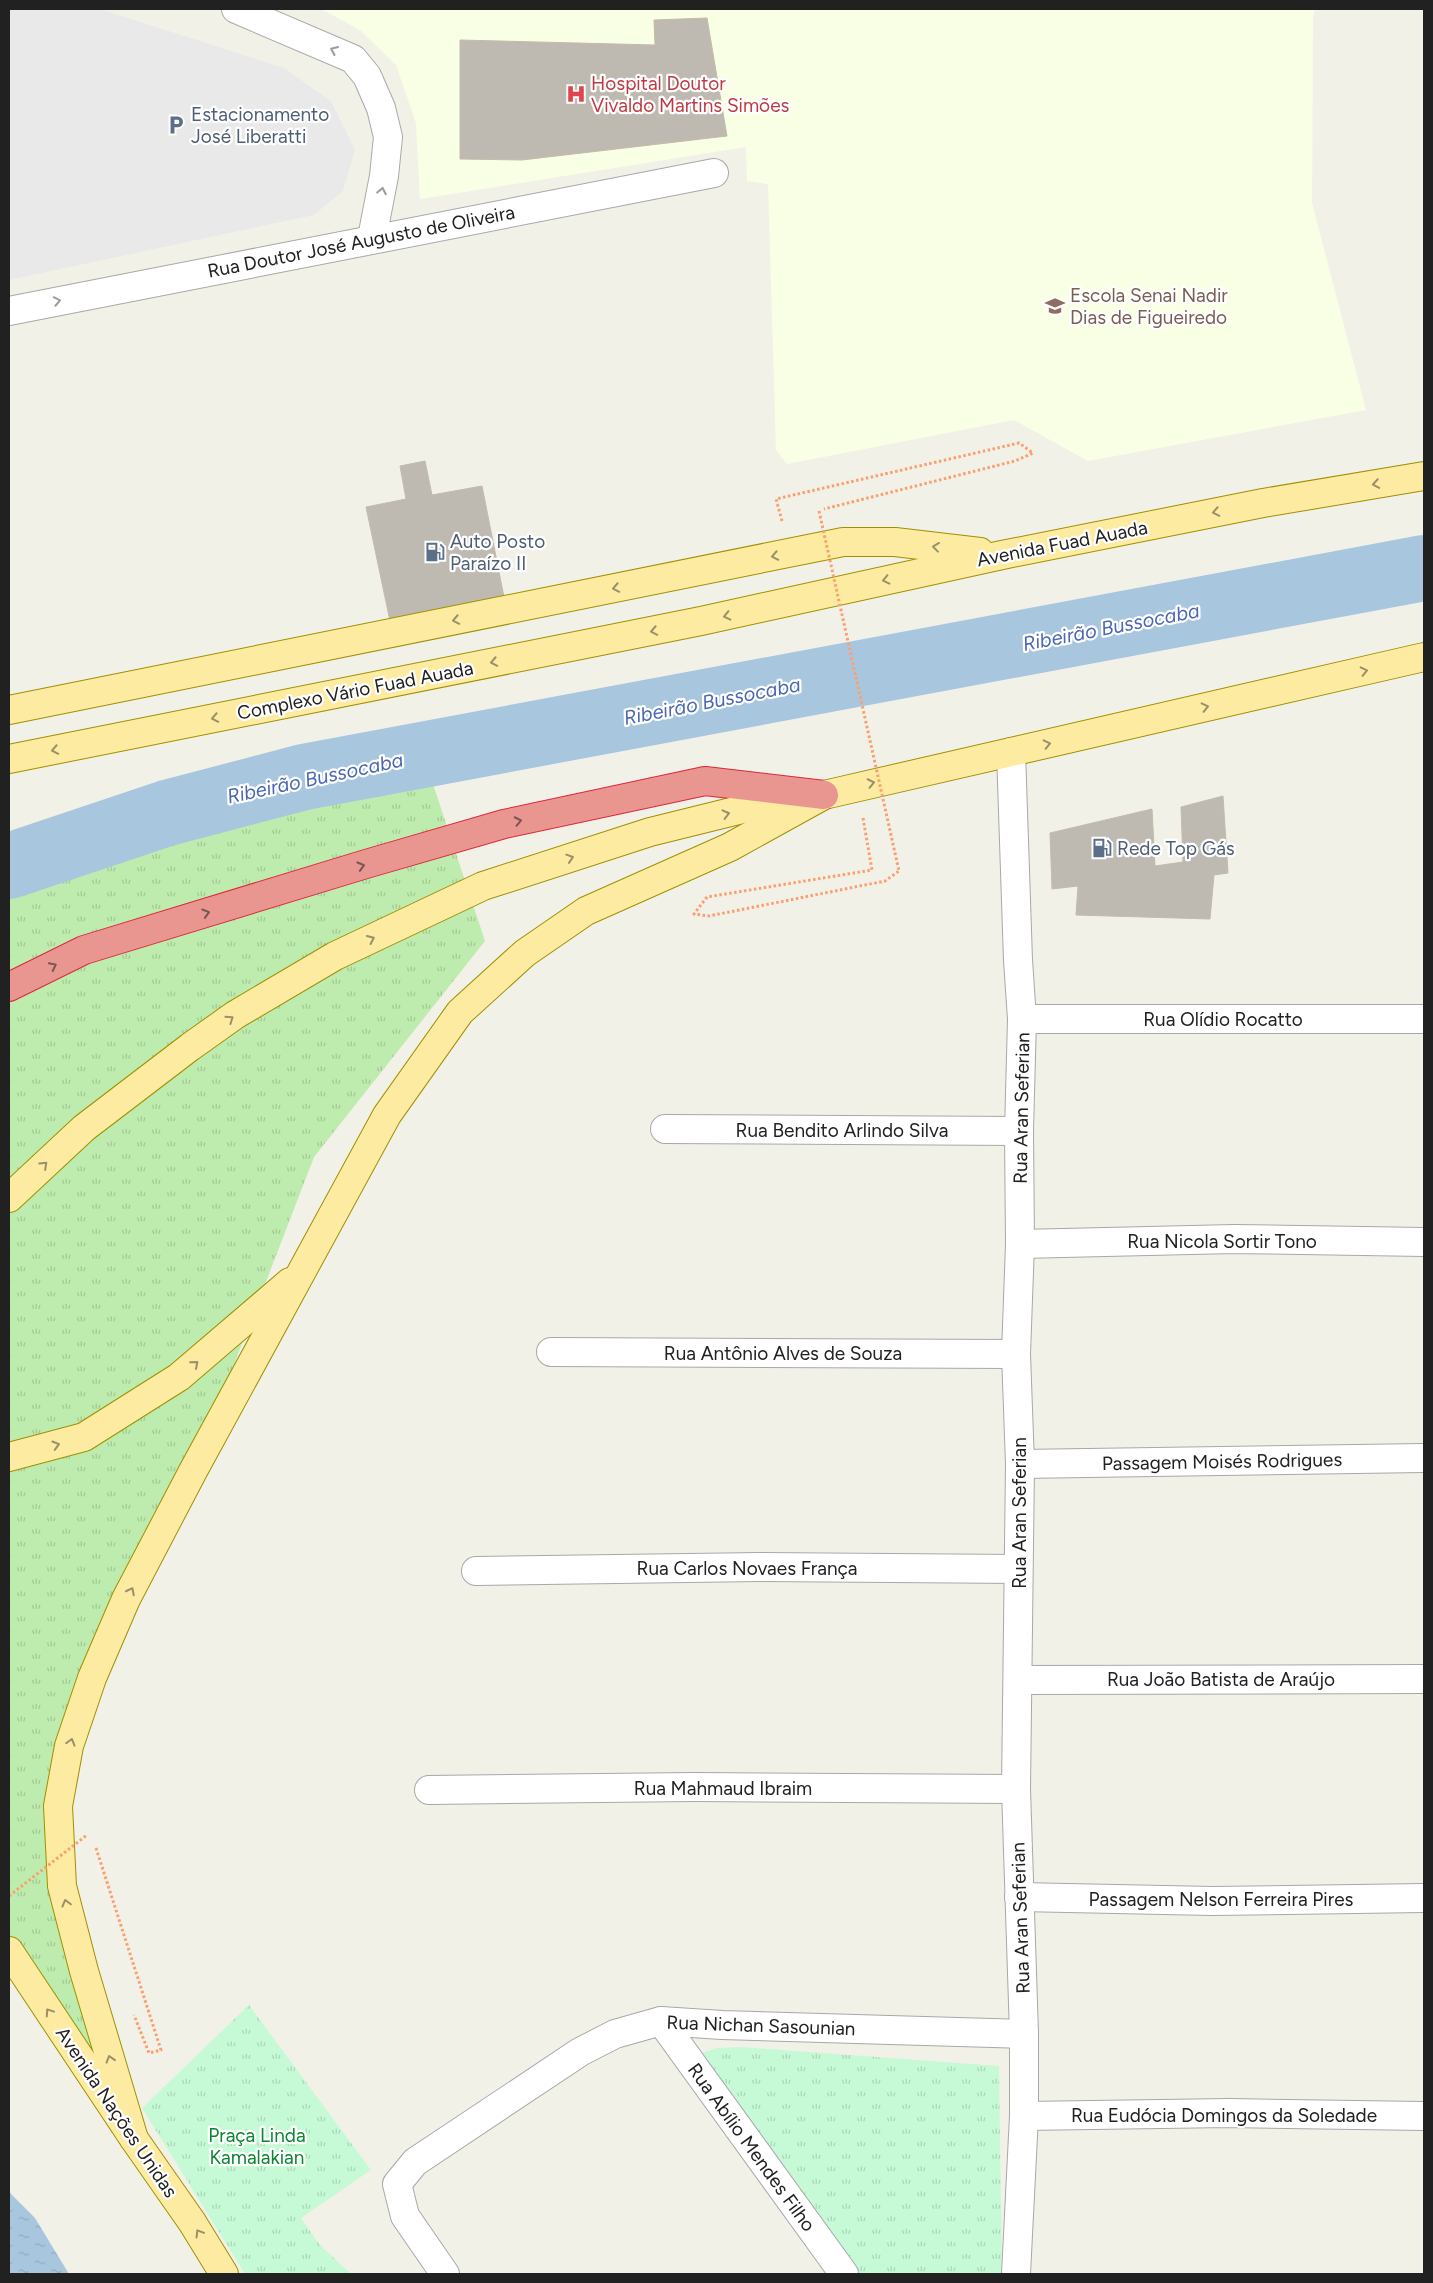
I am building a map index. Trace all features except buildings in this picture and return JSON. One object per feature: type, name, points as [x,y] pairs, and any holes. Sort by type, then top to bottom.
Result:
[{"type":"highway","points":[[9,987],[84,950],[504,824],[705,780],[824,795]]},
{"type":"main road","name":"Avenida Fuad Auada","points":[[701,621],[1002,554],[1263,503],[1424,476]]},
{"type":"main road","points":[[9,710],[843,542],[895,542],[1002,554]]},
{"type":"main road","name":"Complexo Vário Fuad Auada","points":[[9,759],[701,621]]},
{"type":"main road","points":[[9,1198],[84,1128],[235,1015],[335,956],[483,886],[650,832],[743,809],[824,795],[1424,658]]},
{"type":"main road","points":[[134,2140],[84,1971],[62,1886],[58,1806],[70,1746],[92,1678],[126,1599],[193,1471],[387,1115],[460,1012],[525,953],[586,911],[730,847],[824,795]]},
{"type":"main road","points":[[9,1458],[84,1437],[179,1377],[303,1271]]},
{"type":"main road","name":"Avenida Nações Unidas","points":[[9,1951],[134,2140],[192,2222],[224,2274]]},
{"type":"street","points":[[236,9],[353,59],[367,76],[381,108],[388,137],[384,176],[372,238]]},
{"type":"street","name":"Rua Doutor José Augusto de Oliveira","points":[[9,310],[372,238],[714,174]]},
{"type":"street","name":"Rua Aran Seferian","points":[[1011,752],[1018,960],[1022,1019],[1019,1131],[1020,1244],[1016,1354],[1020,1464],[1016,1789],[1024,2034],[1024,2116],[1016,2274]]},
{"type":"street","name":"Rua Olídio Rocatto","points":[[1022,1019],[1424,1019]]},
{"type":"street","name":"Rua Bendito Arlindo Silva","points":[[665,1129],[1019,1131]]},
{"type":"street","name":"Rua Nicola Sortir Tono","points":[[1020,1244],[1234,1239],[1424,1242]]},
{"type":"street","name":"Rua Antônio Alves de Souza","points":[[551,1352],[1016,1354]]},
{"type":"street","name":"Passagem Moisés Rodrigues","points":[[1020,1464],[1424,1458]]},
{"type":"street","name":"Rua Carlos Novaes França","points":[[476,1571],[760,1567],[1018,1569]]},
{"type":"street","name":"Rua João Batista de Araújo","points":[[1018,1680],[1424,1679]]},
{"type":"street","name":"Rua Mahmaud Ibraim","points":[[429,1790],[694,1787],[1016,1789]]},
{"type":"street","name":"Passagem Nelson Ferreira Pires","points":[[1019,1897],[1212,1901],[1424,1898]]},
{"type":"street","name":"Rua Nichan Sasounian","points":[[445,2274],[405,2216],[398,2184],[415,2162],[580,2052],[614,2034],[661,2020],[722,2025],[1024,2034]]},
{"type":"street","name":"Rua Abílio Mendes Filho","points":[[661,2020],[844,2274]]},
{"type":"street","name":"Rua Eudócia Domingos da Soledade","points":[[1024,2116],[1228,2113],[1424,2116]]},
{"type":"path","points":[[790,553],[776,498],[1020,443],[1033,453],[1015,461],[819,511],[899,871],[885,881],[709,916],[694,914],[707,897],[872,870],[858,786]]},
{"type":"path","points":[[9,1896],[87,1835],[95,1847],[161,2050],[149,2053],[132,2008]]},
{"type":"shaded area","name":"Estacionamento José Liberatti","points":[[9,9],[100,9],[284,68],[331,101],[355,149],[343,191],[314,215],[9,280]]},
{"type":"shaded area","name":"Escola Senai Nadir Dias de Figueiredo","points":[[321,9],[1315,9],[1313,17],[1312,203],[1366,410],[1088,461],[1014,420],[787,464],[776,450],[768,184],[747,181],[746,147],[420,199],[416,123],[396,65],[360,30]]},
{"type":"green space","points":[[429,772],[485,941],[314,1157],[193,1471],[69,1746],[62,1886],[134,2139],[9,1951],[9,891],[177,827]]},
{"type":"green space","name":"Praça Linda Kamalakian","points":[[249,2005],[371,2170],[301,2218],[320,2245],[351,2274],[245,2274],[142,2108]]},
{"type":"green space","points":[[741,2047],[999,2066],[1002,2274],[855,2274],[699,2054],[717,2048]]},
{"type":"water","points":[[9,2192],[35,2218],[69,2274],[9,2274]]},
{"type":"waterway","name":"Ribeirão Bussocaba","points":[[9,866],[167,813],[304,777],[1424,568]]},
{"type":"place","name":"Hospital Doutor Vivaldo Martins Simões","points":[[576,94]]},
{"type":"place","name":"Estacionamento José Liberatti","points":[[176,125]]},
{"type":"place","name":"Escola Senai Nadir Dias de Figueiredo","points":[[1055,306]]},
{"type":"place","name":"Auto Posto Paraízo II","points":[[435,552]]},
{"type":"place","name":"Rede Top Gás","points":[[1102,848]]}]
